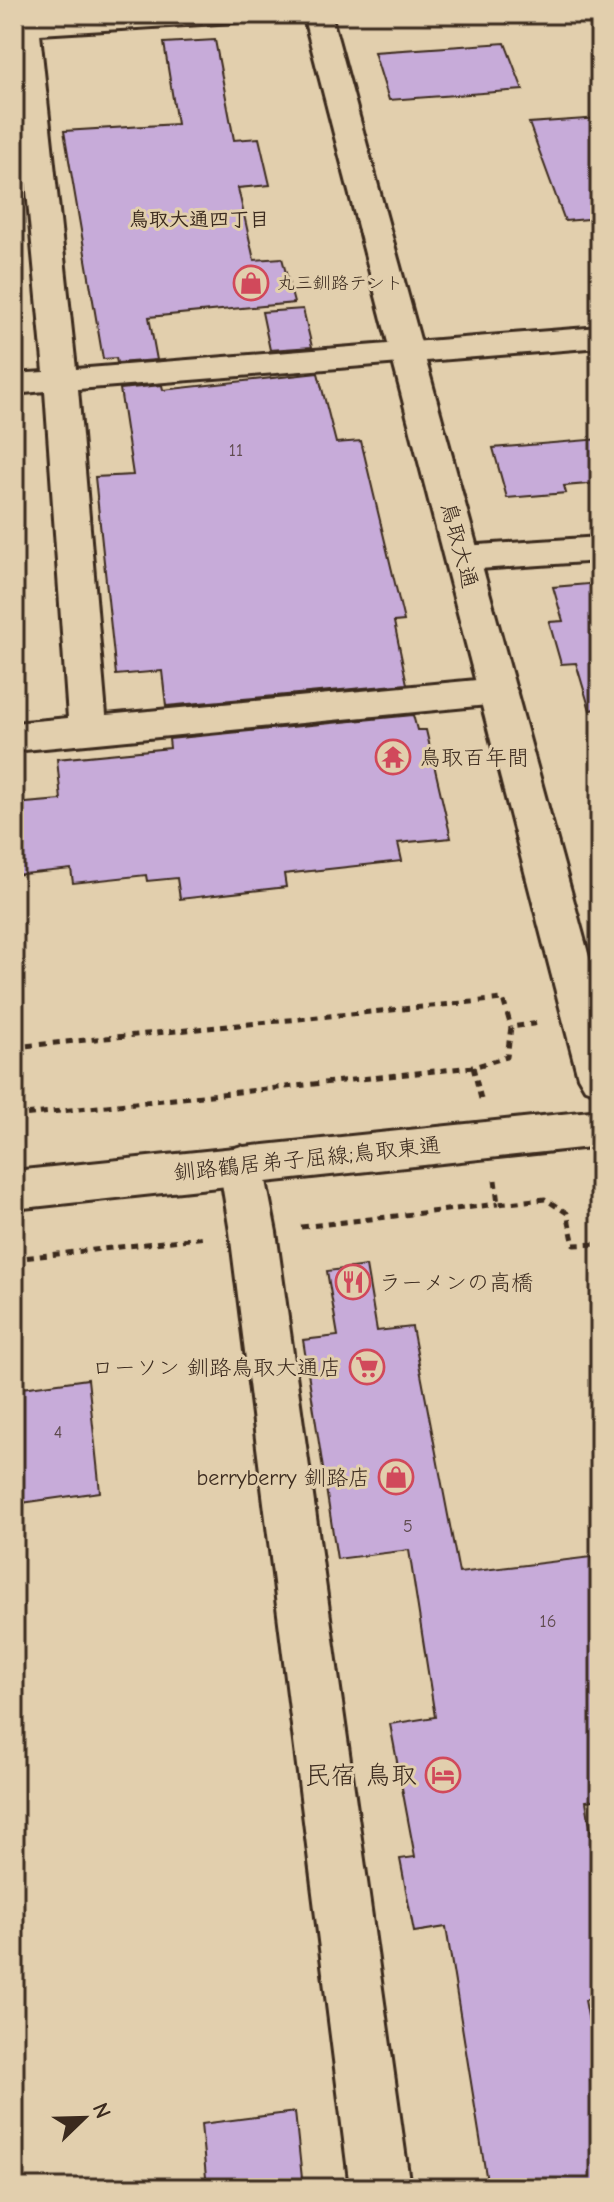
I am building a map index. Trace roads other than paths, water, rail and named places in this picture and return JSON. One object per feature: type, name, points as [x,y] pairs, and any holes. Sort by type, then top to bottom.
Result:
[{"type":"main road","points":[[88,730],[61,379],[21,22],[234,14]]},
{"type":"main road","name":"鳥取大通","points":[[317,14],[600,1077]]},
{"type":"main road","points":[[14,384],[600,337]]},
{"type":"main road","points":[[464,558],[600,549]]},
{"type":"main road","points":[[14,737],[498,691]]},
{"type":"main road","name":"釧路鶴居弟子屈線;鳥取東通","points":[[14,1190],[600,1128]]},
{"type":"main road","points":[[241,1165],[253,1232],[380,2188]]},
{"type":"place","name":"丸三釧路テント","points":[[251,283]]},
{"type":"place","name":"鳥取百年間","points":[[393,757]]},
{"type":"place","name":"ラーメンの高橋","points":[[353,1282]]},
{"type":"place","name":"ローソン 釧路鳥取大通店","points":[[367,1367]]},
{"type":"place","name":"berryberry 釧路店","points":[[396,1477]]},
{"type":"place","name":"民宿 鳥取","points":[[443,1775]]},
{"type":"district","name":"鳥取大通四丁目","points":[[199,219]]}]
